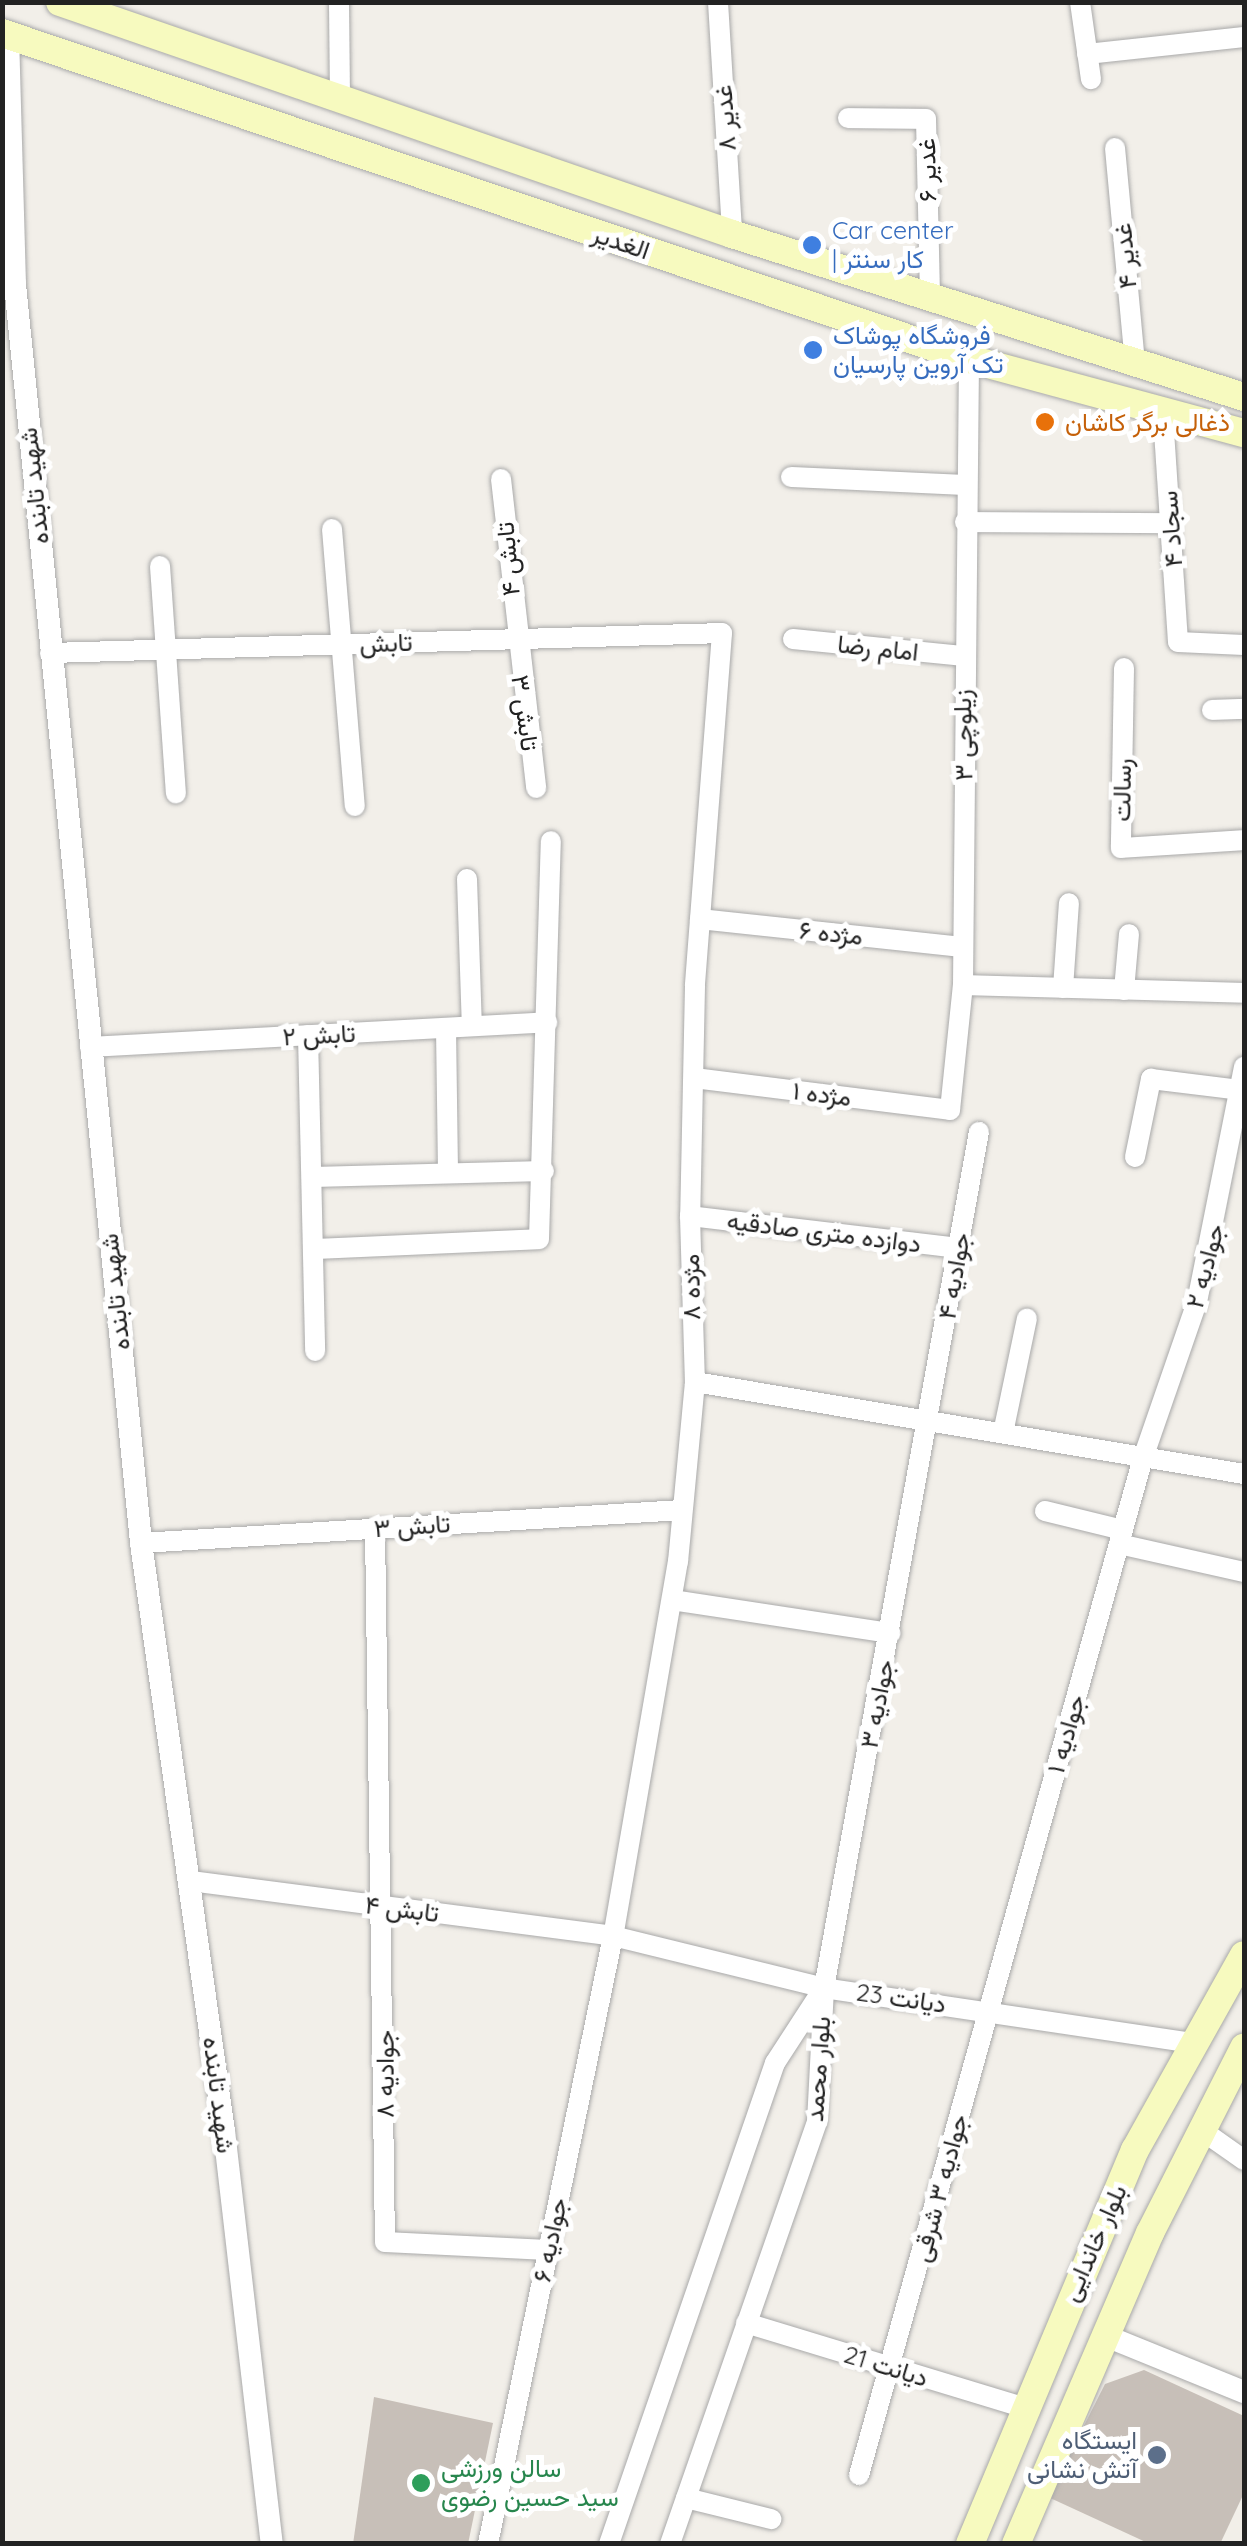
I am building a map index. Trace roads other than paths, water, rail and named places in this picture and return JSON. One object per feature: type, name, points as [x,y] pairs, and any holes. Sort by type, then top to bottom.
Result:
[{"type":"main road","name":"الغدیر","points":[[60,2],[340,102],[732,234],[1042,336],[1244,396]]},
{"type":"main road","name":"الغدیر","points":[[5,34],[969,359],[1163,416],[1244,434]]},
{"type":"main road","points":[[1030,378],[1042,336]]},
{"type":"main road","name":"بلوار خاندایی","points":[[970,2544],[1084,2261],[1192,2043],[1244,1955]]},
{"type":"main road","name":"بلوار خاندایی","points":[[1016,2544],[1200,2128],[1244,2048]]},
{"type":"street","points":[[339,2],[340,102]]},
{"type":"street","name":"غدیر ۸","points":[[718,2],[732,234]]},
{"type":"street","points":[[1080,2],[1091,79]]},
{"type":"street","name":"شهید تابنده","points":[[5,34],[15,284],[142,1543],[191,1882],[272,2544]]},
{"type":"street","points":[[1087,54],[1244,37]]},
{"type":"street","name":"غدیر ۶","points":[[848,118],[926,119],[930,299]]},
{"type":"street","name":"غدیر ۴","points":[[1114,148],[1134,364]]},
{"type":"street","name":"زیلوچی ۳","points":[[950,1110],[962,985],[962,656],[969,359]]},
{"type":"street","name":"سجاد ۴","points":[[1163,416],[1178,642],[1244,646]]},
{"type":"street","points":[[791,477],[966,485]]},
{"type":"street","name":"تابش ۴","points":[[502,479],[515,639]]},
{"type":"street","points":[[966,522],[1172,524]]},
{"type":"street","points":[[332,529],[355,806]]},
{"type":"street","points":[[160,566],[176,792]]},
{"type":"street","name":"تابش","points":[[50,653],[722,633]]},
{"type":"street","name":"مژده ۸","points":[[613,1936],[672,1600],[695,1382],[690,1216],[694,1078],[700,918],[722,633]]},
{"type":"street","name":"تابش ۳","points":[[515,639],[536,788]]},
{"type":"street","name":"امام رضا","points":[[793,639],[962,656]]},
{"type":"street","name":"رسالت","points":[[1124,668],[1121,848],[1244,840]]},
{"type":"street","points":[[1212,710],[1244,708]]},
{"type":"street","points":[[314,1249],[540,1238],[551,841]]},
{"type":"street","points":[[467,878],[472,1026]]},
{"type":"street","points":[[1063,988],[1069,902]]},
{"type":"street","name":"مژده ۶","points":[[700,918],[962,947]]},
{"type":"street","points":[[1124,990],[1128,934]]},
{"type":"street","points":[[962,985],[1244,993]]},
{"type":"street","name":"تابش ۲","points":[[90,1048],[547,1022]]},
{"type":"street","points":[[446,1028],[448,1173]]},
{"type":"street","points":[[308,1035],[315,1352]]},
{"type":"street","name":"جوادیه ۲","points":[[1143,1458],[1202,1284],[1244,1067]]},
{"type":"street","name":"مژده ۱","points":[[694,1078],[950,1110]]},
{"type":"street","points":[[1134,1157],[1151,1079],[1241,1090]]},
{"type":"street","name":"جوادیه ۴","points":[[928,1420],[979,1132]]},
{"type":"street","points":[[313,1176],[544,1171]]},
{"type":"street","name":"دوازده متری صادقیه","points":[[690,1216],[958,1248]]},
{"type":"street","points":[[1003,1433],[1028,1318]]},
{"type":"street","points":[[695,1382],[1244,1474]]},
{"type":"street","name":"جوادیه ۳","points":[[824,1988],[928,1420]]},
{"type":"street","name":"جوادیه ۱","points":[[989,2010],[1143,1458]]},
{"type":"street","name":"تابش ۳","points":[[142,1543],[682,1510]]},
{"type":"street","points":[[1045,1511],[1244,1572]]},
{"type":"street","name":"جوادیه ۸","points":[[376,1529],[385,1906],[385,2242],[548,2250]]},
{"type":"street","points":[[672,1600],[891,1633]]},
{"type":"street","name":"تابش ۴","points":[[191,1882],[613,1936]]},
{"type":"street","name":"دیانت 23","points":[[613,1936],[824,1988],[1192,2043]]},
{"type":"street","name":"جوادیه ۶","points":[[488,2544],[613,1936]]},
{"type":"street","name":"بلوار محمد","points":[[670,2544],[817,2122],[824,1988]]},
{"type":"street","name":"بلوار محمد","points":[[609,2544],[775,2063],[824,1988]]},
{"type":"street","name":"جوادیه ۳ شرقی","points":[[858,2474],[989,2010]]},
{"type":"street","points":[[1200,2128],[1244,2160]]},
{"type":"street","name":"دیانت 21","points":[[746,2323],[1026,2408]]},
{"type":"street","points":[[1106,2336],[1244,2392]]},
{"type":"street","points":[[686,2498],[771,2519]]},
{"type":"place","name":"Car center | کار سنتر","points":[[812,245]]},
{"type":"place","name":"فروشگاه پوشاک تک آروین پارسیان","points":[[813,350]]},
{"type":"place","name":"ذغالی برگر کاشان","points":[[1045,422]]},
{"type":"place","name":"ایستگاه آتش نشانی","points":[[1157,2455]]},
{"type":"place","name":"سالن ورزشی سید حسین رضوی","points":[[421,2483]]}]
